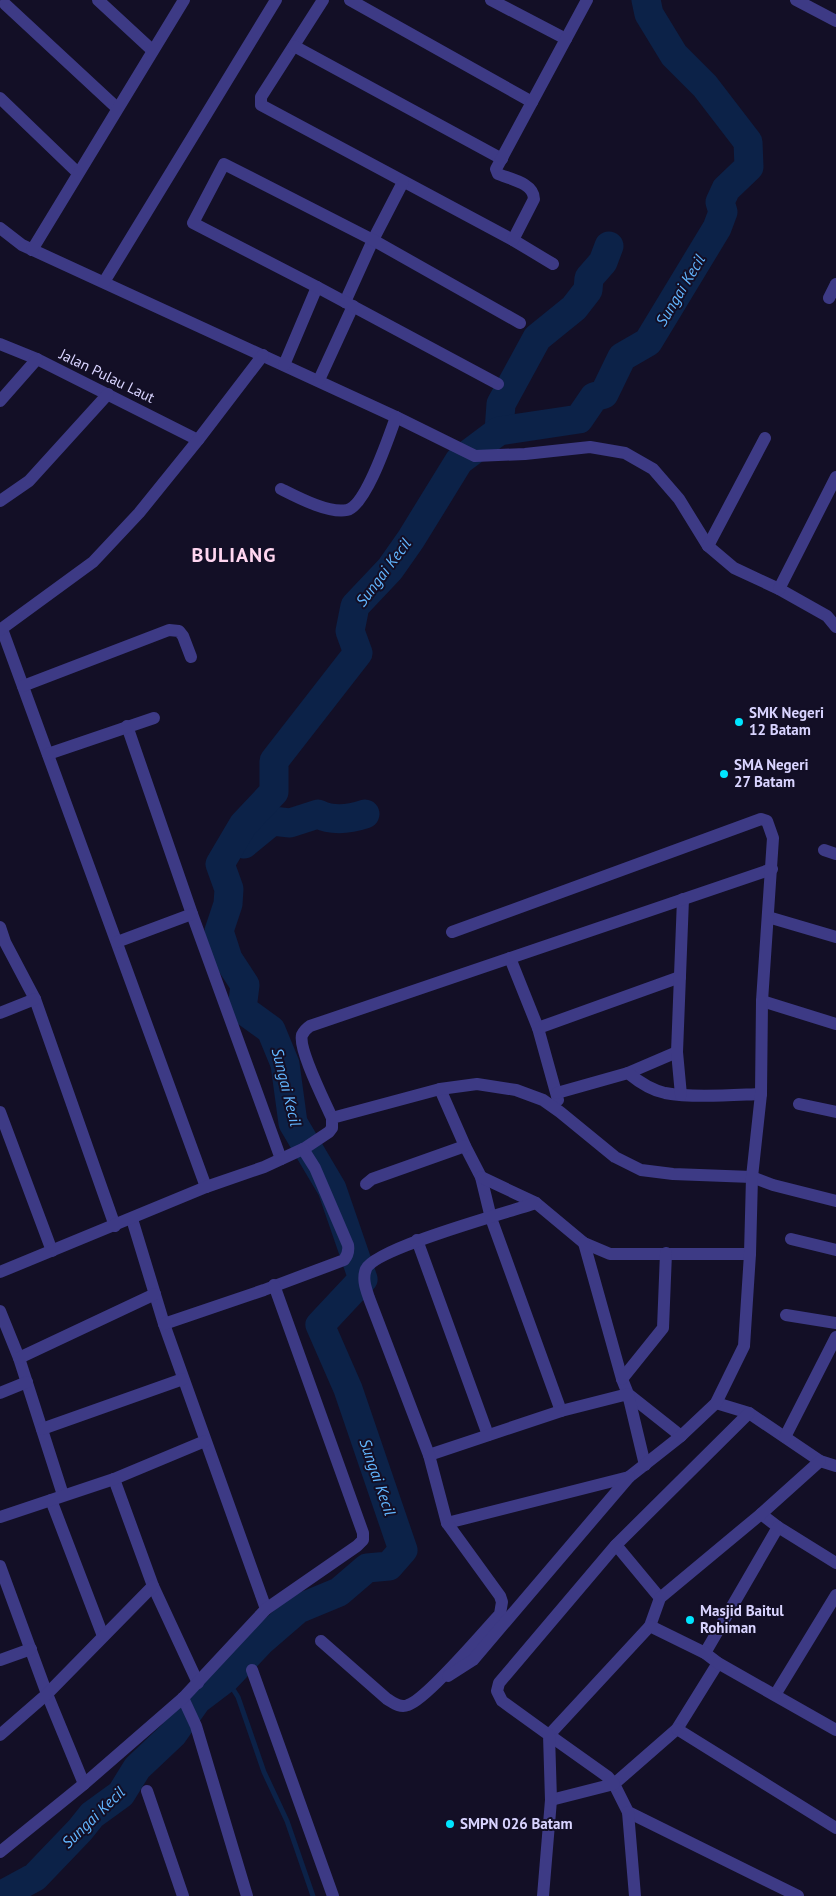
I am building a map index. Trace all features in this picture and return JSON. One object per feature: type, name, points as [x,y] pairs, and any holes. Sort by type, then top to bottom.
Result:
[{"type":"street","points":[[98,0],[152,50]]},
{"type":"street","points":[[32,250],[184,0]]},
{"type":"street","points":[[104,282],[276,0]]},
{"type":"street","points":[[323,0],[261,97],[261,104],[513,240],[553,264]]},
{"type":"street","points":[[350,0],[532,102]]},
{"type":"street","points":[[491,0],[566,39]]},
{"type":"street","points":[[513,240],[534,199],[534,195],[530,188],[498,174],[496,168],[587,0]]},
{"type":"street","points":[[796,0],[836,21]]},
{"type":"street","points":[[5,5],[117,108]]},
{"type":"street","points":[[294,46],[502,159]]},
{"type":"street","points":[[0,98],[78,173]]},
{"type":"street","points":[[498,384],[193,223],[224,164],[373,240],[520,323]]},
{"type":"street","points":[[319,380],[373,240],[403,182]]},
{"type":"street","points":[[0,228],[22,245],[32,250],[319,380],[475,456],[525,454],[590,447],[625,452],[653,469],[678,499],[708,546],[734,568],[827,616],[836,627]]},
{"type":"street","points":[[829,298],[836,284]]},
{"type":"street","points":[[284,365],[317,287]]},
{"type":"street","name":"Jalan Pulau Laut","points":[[0,344],[37,359],[198,440]]},
{"type":"street","points":[[206,1187],[1,629],[93,562],[139,512],[198,440],[263,355]]},
{"type":"street","points":[[0,401],[37,359]]},
{"type":"street","points":[[0,501],[29,481],[108,394]]},
{"type":"street","points":[[281,490],[331,510],[346,511],[355,506],[360,501],[374,473],[396,416]]},
{"type":"street","points":[[708,546],[765,438]]},
{"type":"street","points":[[779,590],[836,477]]},
{"type":"street","points":[[23,686],[169,630],[179,631],[183,636],[191,657]]},
{"type":"street","points":[[48,754],[154,718]]},
{"type":"street","points":[[127,726],[192,914],[281,1159]]},
{"type":"street","points":[[434,1684],[473,1660],[629,1477],[681,1436],[716,1404],[744,1346],[750,1254],[752,1177],[761,1094],[762,1001],[773,838],[767,821],[761,819],[452,932]]},
{"type":"street","points":[[0,1272],[206,1187],[264,1167],[304,1148],[330,1132],[332,1118],[304,1052],[302,1035],[306,1030],[320,1023],[772,869]]},
{"type":"street","points":[[681,1095],[677,1052],[683,899]]},
{"type":"street","points":[[117,942],[192,914]]},
{"type":"street","points":[[768,917],[836,937]]},
{"type":"street","points":[[0,927],[3,943],[35,999],[115,1226]]},
{"type":"street","points":[[510,958],[538,1028],[557,1093],[560,1112]]},
{"type":"street","points":[[538,1028],[680,977]]},
{"type":"street","points":[[0,1013],[35,999]]},
{"type":"street","points":[[762,1001],[836,1024]]},
{"type":"street","points":[[557,1093],[628,1073],[677,1052]]},
{"type":"street","points":[[628,1073],[648,1087],[664,1093],[681,1095],[761,1094]]},
{"type":"street","points":[[332,1118],[440,1089],[477,1084],[516,1090],[543,1100],[615,1157],[641,1170],[673,1174],[752,1177],[773,1185],[836,1201]]},
{"type":"street","points":[[440,1089],[481,1177],[491,1218],[561,1411]]},
{"type":"street","points":[[799,1104],[836,1112]]},
{"type":"street","points":[[0,1112],[52,1251]]},
{"type":"street","points":[[366,1184],[372,1179],[465,1146]]},
{"type":"street","points":[[164,1324],[344,1260],[348,1253],[348,1245],[315,1168],[304,1148]]},
{"type":"street","points":[[481,1177],[536,1203],[584,1243],[610,1254],[750,1254]]},
{"type":"street","points":[[321,1641],[387,1699],[398,1706],[410,1704],[434,1684],[500,1614],[502,1602],[500,1596],[448,1523],[429,1455],[364,1280],[367,1267],[371,1263],[416,1240],[536,1203]]},
{"type":"street","points":[[132,1219],[164,1324],[266,1609]]},
{"type":"street","points":[[792,1239],[836,1250]]},
{"type":"street","points":[[416,1240],[488,1435]]},
{"type":"street","points":[[584,1243],[622,1380],[628,1394],[645,1465]]},
{"type":"street","points":[[622,1380],[663,1328],[666,1253]]},
{"type":"street","points":[[0,1852],[186,1703],[198,1683],[266,1609],[363,1540],[363,1533],[274,1285]]},
{"type":"street","points":[[19,1358],[155,1294]]},
{"type":"street","points":[[0,1311],[19,1358],[63,1495]]},
{"type":"street","points":[[786,1315],[836,1323]]},
{"type":"street","points":[[785,1437],[836,1337]]},
{"type":"street","points":[[42,1429],[183,1379]]},
{"type":"street","points":[[0,1393],[27,1382]]},
{"type":"street","points":[[429,1455],[561,1411],[628,1394]]},
{"type":"street","points":[[628,1394],[681,1436]]},
{"type":"street","points":[[716,1404],[749,1413],[820,1461],[836,1466]]},
{"type":"street","points":[[635,1896],[628,1812],[614,1784],[608,1777],[502,1701],[497,1691],[499,1683],[616,1545],[749,1413]]},
{"type":"street","points":[[0,1517],[114,1479],[205,1441]]},
{"type":"street","points":[[543,1896],[551,1800],[549,1734],[650,1626],[660,1598],[820,1461]]},
{"type":"street","points":[[448,1523],[629,1477]]},
{"type":"street","points":[[114,1479],[153,1586],[198,1683]]},
{"type":"street","points":[[51,1500],[103,1636]]},
{"type":"street","points":[[760,1514],[836,1563]]},
{"type":"street","points":[[705,1653],[778,1527]]},
{"type":"street","points":[[616,1545],[660,1598]]},
{"type":"street","points":[[0,1566],[47,1694],[84,1784]]},
{"type":"street","points":[[0,1735],[47,1694],[153,1586]]},
{"type":"street","points":[[775,1695],[836,1595]]},
{"type":"street","points":[[650,1626],[705,1653],[718,1663],[836,1730]]},
{"type":"street","points":[[0,1660],[31,1649]]},
{"type":"street","points":[[551,1800],[614,1784],[677,1729],[718,1663]]},
{"type":"street","points":[[252,1670],[333,1896]]},
{"type":"street","points":[[186,1703],[196,1726],[247,1896]]},
{"type":"street","points":[[677,1729],[836,1828]]},
{"type":"street","points":[[146,1791],[183,1896]]},
{"type":"street","points":[[628,1812],[798,1896]]},
{"type":"waterway","name":"Sungai Kecil","points":[[0,1896],[35,1877],[92,1815],[121,1794],[137,1768],[173,1734],[197,1700],[226,1678],[261,1641],[298,1609],[339,1592],[367,1568],[389,1566],[403,1550],[348,1389],[320,1325],[363,1279],[332,1189],[293,1123],[285,1064],[271,1030],[242,1009],[245,985],[228,959],[219,931],[228,904],[229,889],[220,864],[243,825],[274,792],[274,761],[358,653],[350,631],[355,606],[390,569],[411,539],[459,461],[499,431],[579,419],[594,397],[604,394],[622,357],[648,342],[717,228],[723,212],[720,202],[726,189],[749,167],[748,142],[705,86],[674,55],[649,14],[646,0]]},
{"type":"waterway","points":[[499,431],[501,404],[537,338],[574,308],[588,290],[589,278],[603,262],[609,246]]},
{"type":"waterway","points":[[244,844],[272,821],[290,823],[318,814],[329,818],[353,817],[365,814]]},
{"type":"waterway","points":[[226,1678],[238,1697],[264,1772],[287,1821],[313,1896]]},
{"type":"place","name":"SMK Negeri 12 Batam","points":[[739,722]]},
{"type":"place","name":"SMA Negeri 27 Batam","points":[[724,774]]},
{"type":"place","name":"Masjid Baitul Rohiman","points":[[690,1620]]},
{"type":"place","name":"SMPN 026 Batam","points":[[450,1824]]},
{"type":"district","name":"BULIANG","points":[[234,555]]}]
